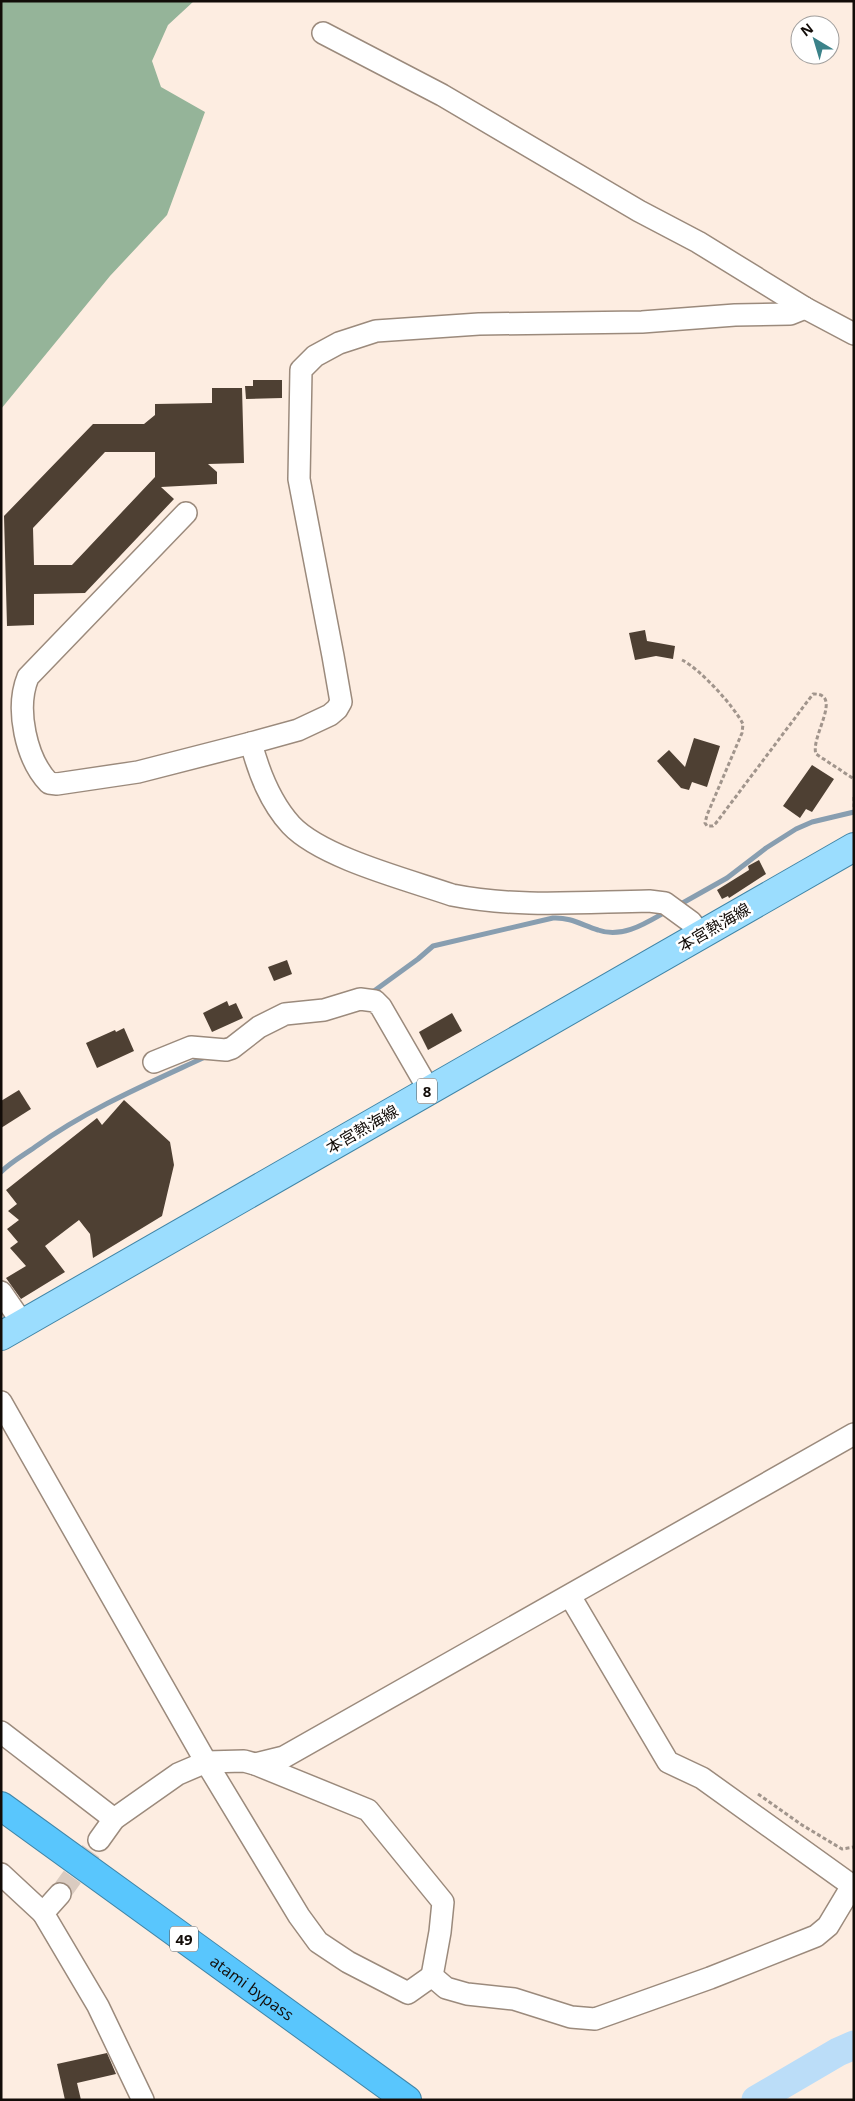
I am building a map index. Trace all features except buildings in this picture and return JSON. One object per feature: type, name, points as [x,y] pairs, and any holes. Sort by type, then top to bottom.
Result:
[{"type":"highway","name":"atami bypass","points":[[1,1806],[407,2100]]},
{"type":"main road","name":"本宮熱海線","points":[[12,1330],[854,847]]},
{"type":"street","points":[[323,33],[442,95],[639,210],[698,242],[805,308],[854,334]]},
{"type":"street","points":[[186,513],[28,677],[22,697],[22,721],[36,766],[49,783],[57,784],[138,772],[251,743],[298,730],[330,716],[337,709],[341,702],[299,479],[301,370],[315,356],[339,344],[376,331],[479,324],[642,322],[735,315],[790,314],[805,308]]},
{"type":"street","points":[[251,743],[259,772],[273,800],[283,814],[300,834],[336,854],[452,895],[470,898],[534,903],[648,901],[665,903],[691,922],[700,934]]},
{"type":"street","points":[[154,1062],[191,1047],[226,1050],[232,1048],[259,1027],[285,1014],[324,1010],[366,998],[375,1001],[381,1007],[429,1090]]},
{"type":"street","points":[[1,1292],[12,1330]]},
{"type":"street","points":[[1,1402],[206,1762],[299,1916],[318,1942],[348,1962],[408,1993],[432,1976],[443,1902],[368,1810],[255,1764],[244,1761],[206,1762],[178,1774],[114,1819],[99,1840]]},
{"type":"street","points":[[255,1764],[284,1757],[854,1434]]},
{"type":"street","points":[[432,1976],[446,1988],[467,1994],[514,1999],[571,2017],[595,2019],[710,1978],[816,1936],[828,1926],[853,1887],[702,1778],[668,1762],[570,1596]]},
{"type":"street","points":[[1,1732],[114,1819]]},
{"type":"street","points":[[1,1874],[43,1912],[98,2006],[143,2100]]},
{"type":"street","points":[[43,1912],[60,1894]]},
{"type":"path","points":[[682,660],[691,664],[704,676],[743,724],[742,733],[707,815],[705,823],[707,826],[713,826],[716,823],[813,694],[822,694],[826,698],[827,707],[814,745],[816,754],[854,780]]},
{"type":"path","points":[[854,798],[854,807]]},
{"type":"green space","points":[[1,1],[194,1],[168,25],[152,61],[161,87],[205,112],[167,215],[110,276],[1,409]]},
{"type":"waterway","points":[[679,905],[727,878],[766,848],[796,829],[812,822],[854,812]]},
{"type":"waterway","points":[[369,992],[374,991],[433,946],[553,918],[565,919],[598,930],[616,933],[634,928],[667,911]]},
{"type":"waterway","points":[[1,1172],[55,1133],[97,1109],[205,1057]]},
{"type":"waterway","points":[[756,2100],[838,2052],[854,2045]]},
{"type":"tunnel","points":[[60,1894],[99,1840]]}]
